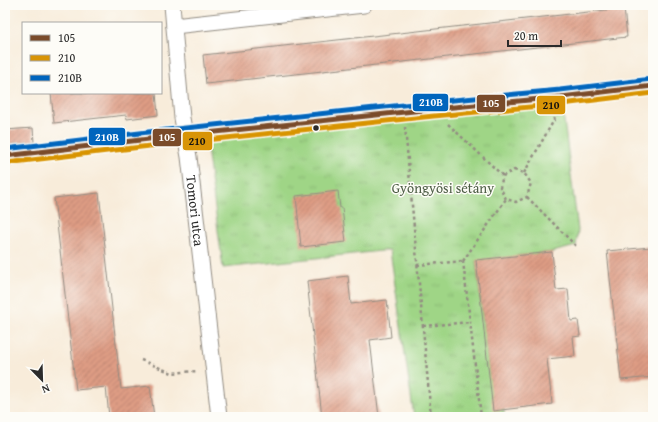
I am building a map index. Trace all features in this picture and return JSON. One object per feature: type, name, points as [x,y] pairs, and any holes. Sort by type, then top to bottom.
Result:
[{"type":"street","name":"Tomori utca","points":[[172,5],[182,118],[189,157],[220,417]]},
{"type":"street","points":[[174,26],[364,5]]},
{"type":"street","points":[[5,156],[185,135],[653,86]]},
{"type":"path","points":[[524,173],[568,96]]},
{"type":"path","points":[[433,109],[503,176]]},
{"type":"path","points":[[404,112],[431,417]]},
{"type":"path","points":[[514,170],[524,173],[531,183],[527,196],[516,202],[506,199],[500,187],[503,176],[514,170]]},
{"type":"path","points":[[527,196],[576,246]]},
{"type":"path","points":[[481,417],[463,260],[506,199]]},
{"type":"path","points":[[417,265],[463,260]]},
{"type":"path","points":[[423,326],[470,322]]},
{"type":"path","points":[[141,360],[172,373],[214,369]]},
{"type":"green space","name":"Gyöngyösi sétány","points":[[561,97],[578,230],[576,246],[552,252],[476,261],[489,373],[504,410],[504,417],[414,417],[390,250],[223,268],[205,133]]},
{"type":"building","points":[[624,8],[627,37],[206,84],[203,55]]},
{"type":"building","points":[[51,94],[156,94],[158,115],[127,119],[126,115],[54,123]]},
{"type":"building","points":[[33,128],[34,142],[5,145],[5,130]]},
{"type":"building","points":[[338,191],[340,208],[342,208],[346,242],[301,247],[296,196]]},
{"type":"building","points":[[99,193],[121,389],[150,386],[154,417],[109,417],[106,387],[76,390],[54,198]]},
{"type":"building","points":[[651,247],[653,263],[653,377],[621,380],[607,251]]},
{"type":"building","points":[[552,252],[556,290],[568,289],[571,321],[578,320],[580,336],[573,337],[575,356],[547,359],[552,404],[493,411],[476,260]]},
{"type":"building","points":[[348,276],[351,304],[387,300],[391,337],[370,340],[379,417],[322,417],[307,281]]},
{"type":"transit line","name":"210B","points":[[5,149],[148,132],[560,90],[652,79]]},
{"type":"transit line","name":"105","points":[[5,156],[149,139],[561,97],[653,86]]},
{"type":"transit line","name":"210","points":[[6,163],[150,146],[562,104],[653,93]]}]
